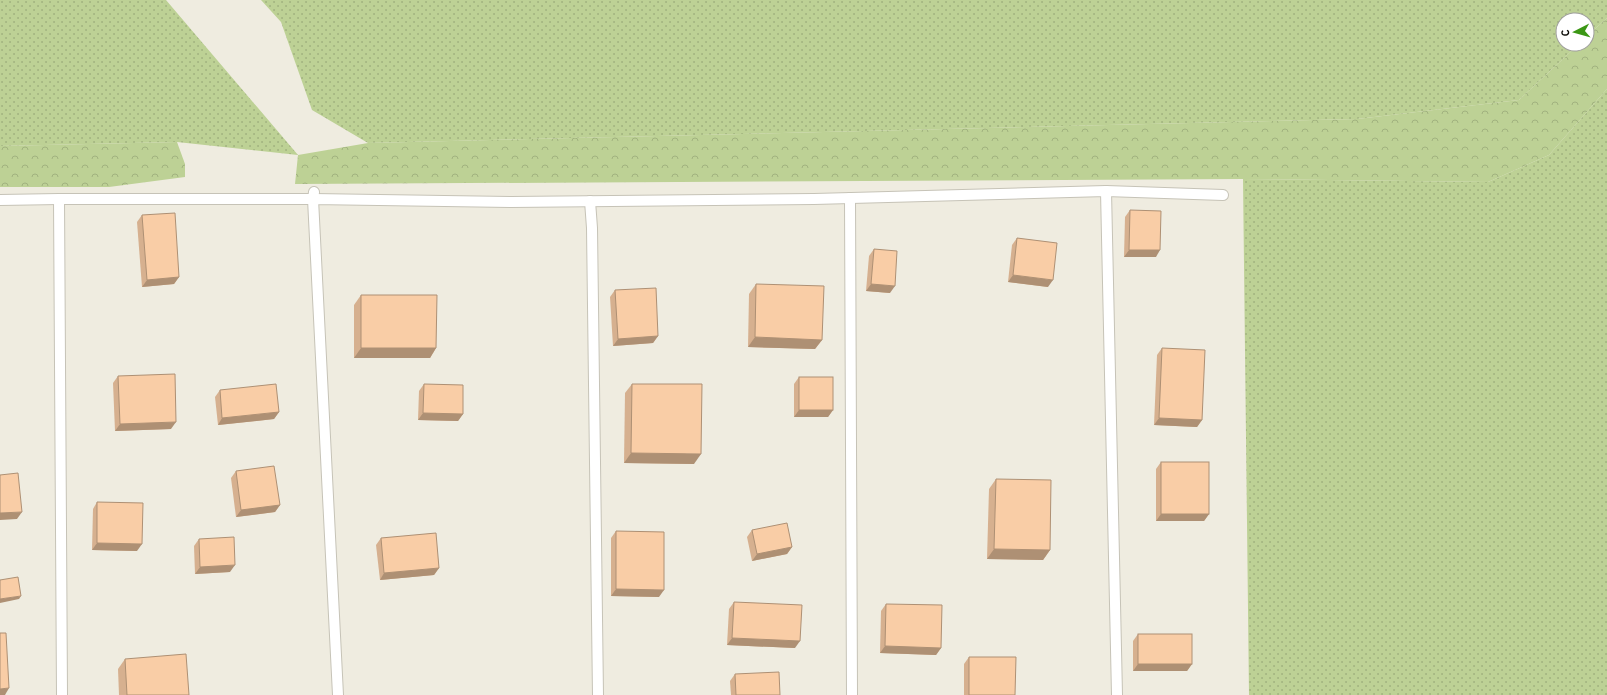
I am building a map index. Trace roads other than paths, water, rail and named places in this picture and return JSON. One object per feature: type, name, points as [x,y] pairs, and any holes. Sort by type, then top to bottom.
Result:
[{"type":"lane","points":[[0,200],[313,196],[590,201],[850,198],[1106,191],[1223,195]]},
{"type":"lane","points":[[1106,191],[1117,695]]},
{"type":"lane","points":[[313,196],[338,695]]},
{"type":"lane","points":[[850,198],[852,695]]},
{"type":"lane","points":[[59,199],[62,695]]},
{"type":"lane","points":[[590,201],[592,228],[598,695]]}]
